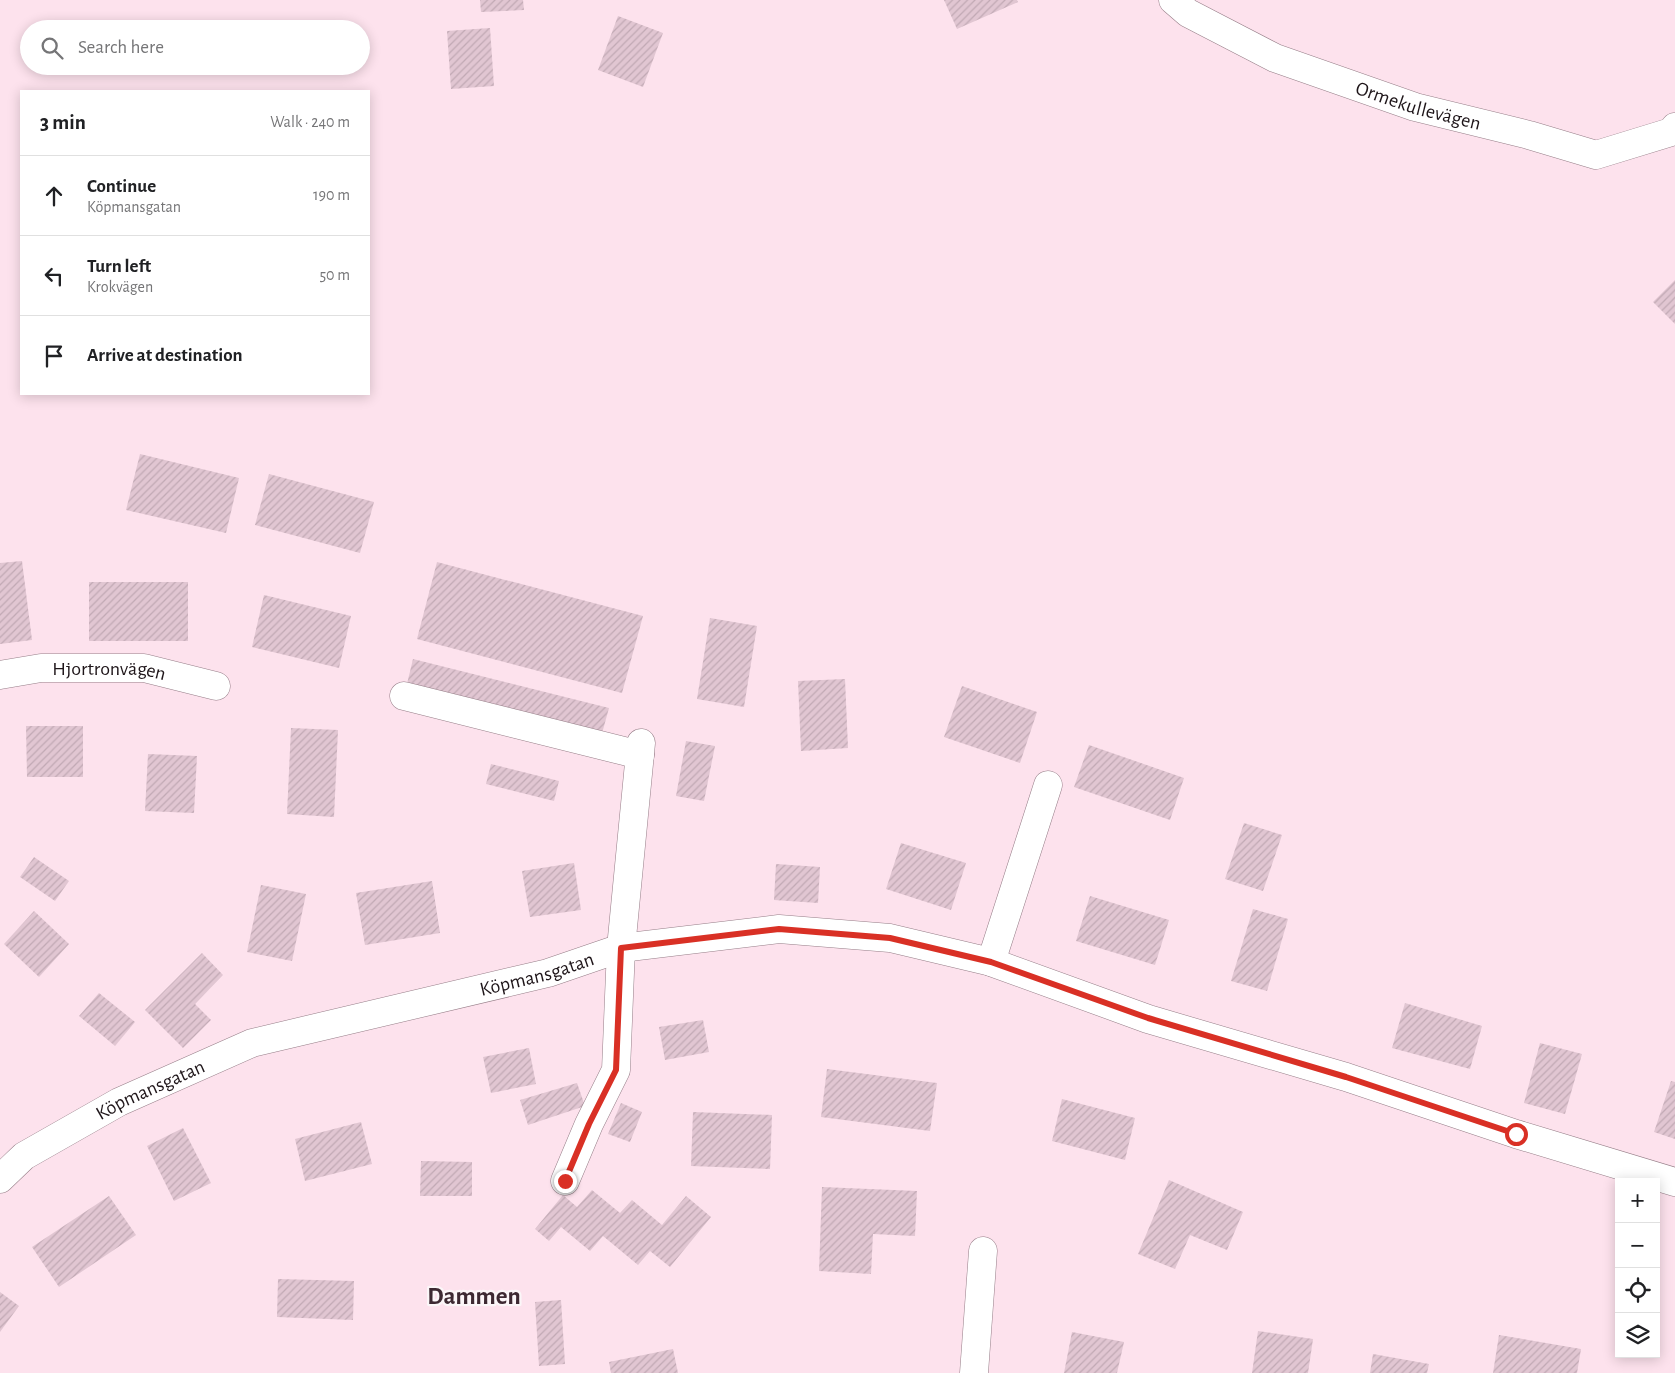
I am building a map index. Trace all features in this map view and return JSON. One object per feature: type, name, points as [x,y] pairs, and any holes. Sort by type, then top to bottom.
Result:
[{"type":"street","name":"Ormekullevägen","points":[[1173,0],[1188,13],[1274,58],[1415,107],[1596,154],[1671,132],[1675,127]]},
{"type":"street","name":"Hjortronvägen","points":[[0,675],[41,668],[144,668],[216,686]]},
{"type":"street","points":[[404,696],[641,749],[621,948],[616,1070],[589,1124],[565,1181]]},
{"type":"street","points":[[991,962],[1048,784]]},
{"type":"street","name":"Köpmansgatan","points":[[0,1179],[24,1156],[119,1102],[252,1043],[548,973],[621,948],[779,929],[890,938],[991,962],[1148,1018],[1346,1077],[1516,1134],[1675,1182]]},
{"type":"street","points":[[974,1373],[984,1251]]},
{"type":"building","points":[[480,0],[523,0],[524,10],[481,12]]},
{"type":"building","points":[[944,0],[1017,0],[1018,2],[957,29]]},
{"type":"building","points":[[618,16],[663,33],[643,87],[598,70]]},
{"type":"building","points":[[490,28],[494,86],[451,89],[447,31]]},
{"type":"building","points":[[1675,280],[1675,324],[1653,302]]},
{"type":"building","points":[[140,454],[239,478],[226,533],[126,510]]},
{"type":"building","points":[[269,474],[374,502],[360,553],[255,525]]},
{"type":"building","points":[[22,561],[32,640],[0,644],[0,563]]},
{"type":"building","points":[[437,562],[643,616],[622,693],[417,639]]},
{"type":"building","points":[[89,582],[188,582],[188,641],[89,641]]},
{"type":"building","points":[[264,595],[351,616],[339,668],[252,647]]},
{"type":"building","points":[[710,618],[757,626],[744,707],[697,699]]},
{"type":"building","points":[[413,659],[609,708],[601,737],[406,688]]},
{"type":"building","points":[[845,679],[848,748],[801,751],[798,681]]},
{"type":"building","points":[[962,686],[1037,712],[1020,763],[944,737]]},
{"type":"building","points":[[26,726],[83,726],[83,777],[27,777]]},
{"type":"building","points":[[291,728],[338,730],[334,817],[287,814]]},
{"type":"building","points":[[686,741],[715,746],[704,801],[676,796]]},
{"type":"building","points":[[1089,745],[1184,778],[1170,820],[1074,787]]},
{"type":"building","points":[[148,754],[197,756],[194,813],[145,811]]},
{"type":"building","points":[[491,764],[559,781],[554,801],[486,784]]},
{"type":"building","points":[[1244,823],[1282,835],[1263,891],[1225,879]]},
{"type":"building","points":[[901,843],[966,863],[951,910],[886,889]]},
{"type":"building","points":[[34,857],[69,881],[55,901],[20,877]]},
{"type":"building","points":[[574,863],[581,910],[530,917],[522,871]]},
{"type":"building","points":[[776,864],[820,867],[818,903],[774,900]]},
{"type":"building","points":[[432,881],[440,933],[365,945],[356,893]]},
{"type":"building","points":[[261,885],[306,894],[292,961],[247,952]]},
{"type":"building","points":[[1090,896],[1169,920],[1155,965],[1076,941]]},
{"type":"building","points":[[1253,909],[1288,919],[1267,991],[1231,981]]},
{"type":"building","points":[[34,911],[69,944],[39,977],[4,944]]},
{"type":"building","points":[[202,953],[223,975],[195,1004],[211,1020],[183,1048],[145,1010]]},
{"type":"building","points":[[99,993],[135,1022],[115,1046],[79,1016]]},
{"type":"building","points":[[1405,1003],[1482,1026],[1470,1069],[1392,1048]]},
{"type":"building","points":[[703,1020],[709,1052],[665,1060],[659,1027]]},
{"type":"building","points":[[1540,1043],[1582,1054],[1565,1114],[1524,1103]]},
{"type":"building","points":[[529,1048],[536,1084],[491,1093],[483,1057]]},
{"type":"building","points":[[827,1069],[937,1083],[930,1131],[821,1117]]},
{"type":"building","points":[[1671,1081],[1675,1082],[1675,1139],[1654,1132]]},
{"type":"building","points":[[577,1083],[585,1106],[528,1125],[520,1100]]},
{"type":"building","points":[[1062,1099],[1135,1118],[1125,1160],[1052,1141]]},
{"type":"building","points":[[621,1103],[642,1112],[630,1142],[608,1134]]},
{"type":"building","points":[[693,1112],[772,1115],[770,1169],[691,1166]]},
{"type":"building","points":[[361,1122],[372,1164],[305,1181],[295,1139]]},
{"type":"building","points":[[183,1128],[211,1183],[174,1201],[147,1146]]},
{"type":"building","points":[[421,1161],[472,1162],[472,1196],[420,1196]]},
{"type":"building","points":[[1169,1180],[1243,1212],[1227,1250],[1190,1235],[1175,1269],[1138,1254]]},
{"type":"building","points":[[822,1187],[917,1191],[915,1236],[873,1234],[871,1274],[819,1271]]},
{"type":"building","points":[[592,1190],[620,1213],[632,1200],[662,1225],[686,1196],[711,1217],[670,1267],[650,1251],[638,1265],[603,1236],[590,1251],[561,1227],[549,1241],[535,1229],[563,1195],[577,1207]]},
{"type":"building","points":[[109,1196],[136,1235],[59,1287],[32,1247]]},
{"type":"building","points":[[278,1279],[354,1281],[353,1320],[277,1317]]},
{"type":"building","points":[[0,1292],[19,1306],[0,1332]]},
{"type":"building","points":[[561,1300],[565,1364],[539,1366],[535,1302]]},
{"type":"building","points":[[1258,1331],[1313,1339],[1308,1373],[1252,1373]]},
{"type":"building","points":[[1072,1332],[1124,1342],[1117,1373],[1064,1373]]},
{"type":"building","points":[[1499,1335],[1581,1349],[1577,1373],[1493,1373]]},
{"type":"building","points":[[673,1349],[678,1373],[611,1373],[609,1362]]},
{"type":"building","points":[[1373,1354],[1429,1364],[1427,1373],[1370,1373]]},
{"type":"district","name":"Dammen","points":[[474,1295]]},
{"type":"route","points":[[565,1181],[589,1124],[616,1070],[621,948],[779,929],[890,938],[991,962],[1148,1018],[1346,1077],[1516,1134]]}]
